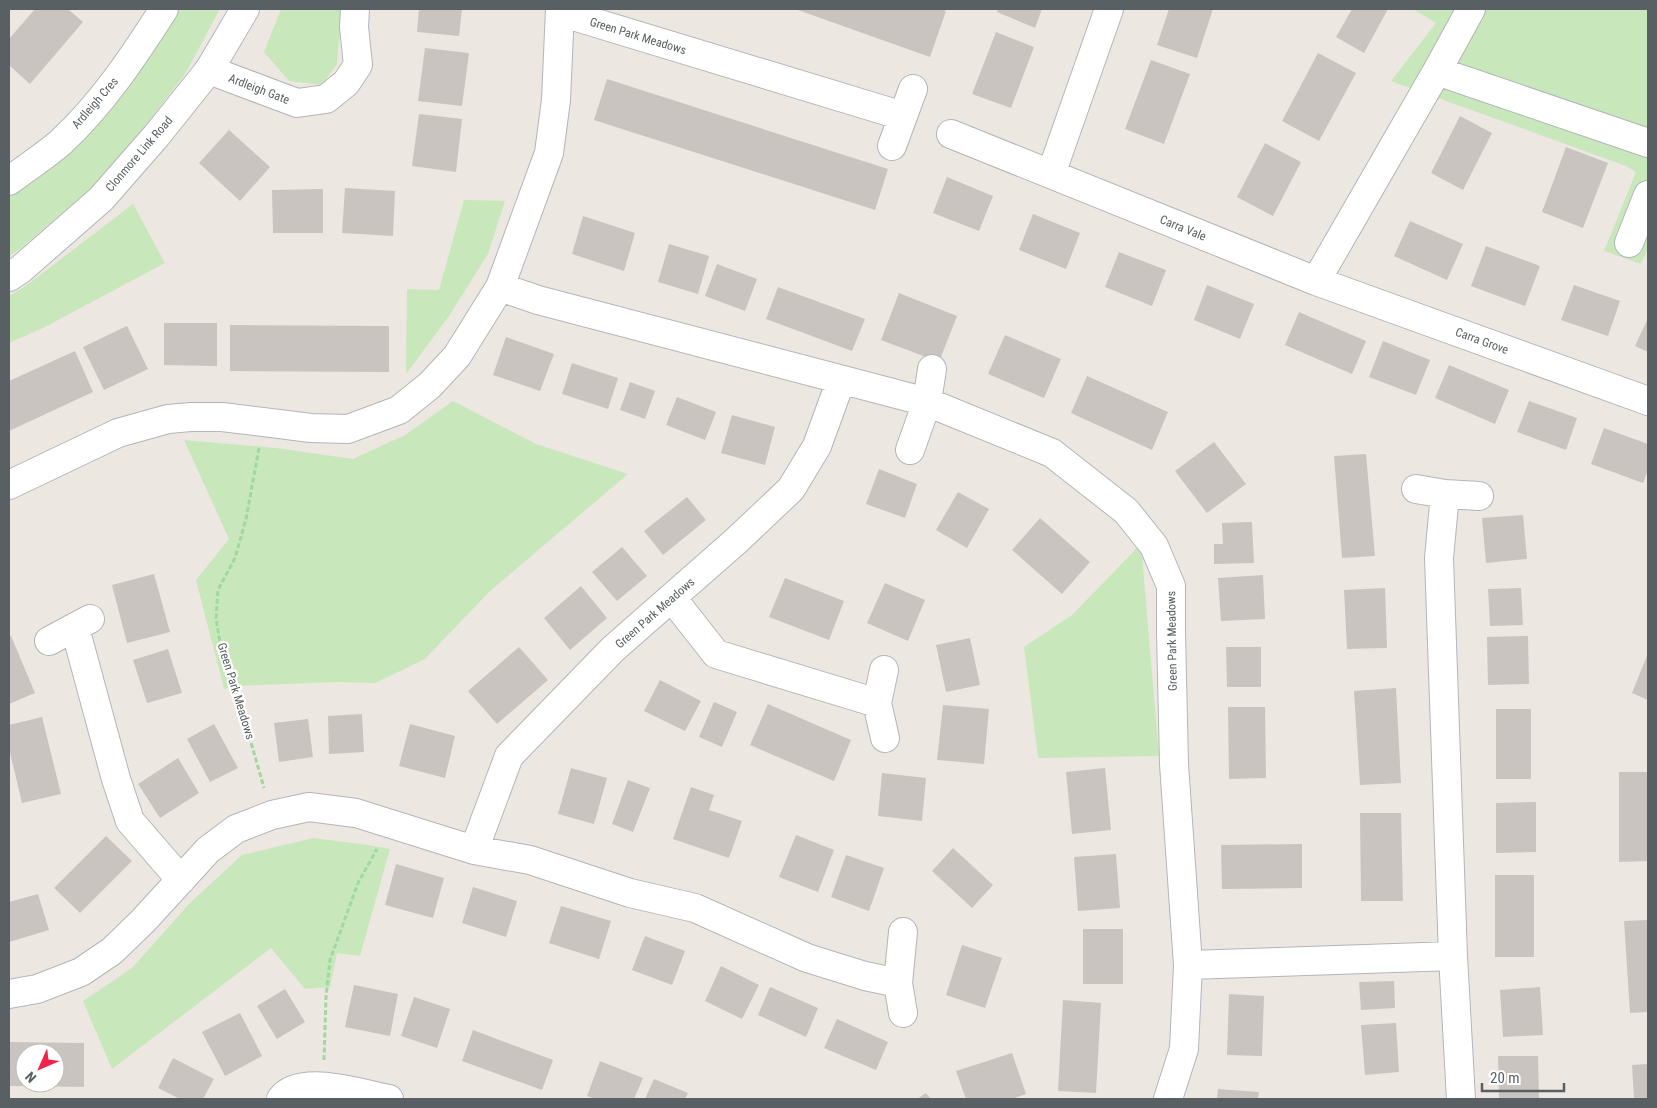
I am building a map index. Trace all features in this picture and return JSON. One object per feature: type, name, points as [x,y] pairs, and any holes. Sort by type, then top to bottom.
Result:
[{"type":"street","name":"Ardleigh Cres","points":[[9,181],[60,142],[96,104],[136,52],[164,9]]},
{"type":"street","name":"Clonmore Link Road","points":[[9,277],[21,269],[101,199],[157,135],[209,70],[245,9]]},
{"type":"street","name":"Ardleigh Gate","points":[[209,70],[297,103],[326,99],[346,83],[358,65],[354,9]]},
{"type":"street","points":[[1051,174],[1109,9]]},
{"type":"street","points":[[1316,281],[1471,9]]},
{"type":"street","name":"Green Park Meadows","points":[[9,485],[118,433],[168,419],[222,417],[311,428],[348,429],[399,410],[430,385],[457,356],[500,287],[549,153],[556,100],[560,10],[903,116]]},
{"type":"street","points":[[1437,71],[1648,143]]},
{"type":"street","points":[[892,146],[913,89]]},
{"type":"street","name":"Carra Vale","points":[[951,134],[1316,281]]},
{"type":"street","points":[[1629,243],[1648,195]]},
{"type":"street","name":"Carra Grove","points":[[1316,281],[1648,400]]},
{"type":"street","name":"Green Park Meadows","points":[[500,287],[538,300],[926,402],[1052,453],[1126,511],[1154,546],[1171,586],[1174,764],[1188,965],[1184,1049],[1168,1099]]},
{"type":"street","points":[[910,450],[926,402],[932,369]]},
{"type":"street","name":"Green Park Meadows","points":[[474,850],[509,756],[613,650],[791,489],[817,446],[841,380]]},
{"type":"street","points":[[1416,489],[1446,494],[1479,496]]},
{"type":"street","points":[[1446,494],[1439,558],[1453,956],[1461,1099]]},
{"type":"street","points":[[672,598],[716,654],[877,703]]},
{"type":"street","points":[[49,641],[83,623],[116,779],[130,821],[180,880]]},
{"type":"street","points":[[884,670],[877,703],[886,738]]},
{"type":"street","points":[[9,994],[37,989],[82,972],[112,951],[143,921],[208,850],[236,829],[272,815],[309,807],[356,813],[474,850],[530,860],[630,893],[695,908],[807,958],[865,976],[898,983]]},
{"type":"street","points":[[903,932],[898,983],[903,1012]]},
{"type":"street","points":[[1188,965],[1453,956]]},
{"type":"street","points":[[281,1099],[298,1088],[324,1086],[389,1099]]},
{"type":"path","name":"Green Park Meadows","points":[[263,422],[246,519],[235,558],[218,590],[216,618],[222,654],[235,686],[272,815]]},
{"type":"path","points":[[324,1086],[326,997],[330,960],[358,883],[391,823]]},
{"type":"green space","points":[[175,9],[220,9],[185,74],[110,172],[20,249],[9,256],[9,192]]},
{"type":"green space","points":[[281,9],[340,9],[337,64],[322,85],[289,81],[264,52]]},
{"type":"green space","points":[[1413,9],[1648,9],[1648,248],[1641,264],[1604,251],[1636,172],[1626,166],[1391,81],[1436,23]]},
{"type":"green space","points":[[464,200],[505,201],[488,254],[449,316],[406,374],[407,289],[439,290]]},
{"type":"green space","points":[[133,204],[165,263],[43,328],[9,343],[9,296],[27,285]]},
{"type":"green space","points":[[453,401],[536,444],[628,474],[489,592],[425,659],[375,683],[336,682],[235,686],[224,689],[196,580],[229,539],[184,440],[276,448],[353,459],[405,435]]},
{"type":"green space","points":[[1141,544],[1159,756],[1038,758],[1024,647],[1072,615]]},
{"type":"green space","points":[[313,838],[390,849],[360,956],[337,953],[330,987],[305,989],[271,948],[112,1069],[83,1001],[132,968],[190,903],[242,855]]},
{"type":"building","points":[[35,9],[68,9],[83,22],[30,84],[9,65],[9,39]]},
{"type":"building","points":[[419,9],[462,9],[459,36],[417,32]]},
{"type":"building","points":[[795,9],[941,9],[946,11],[930,57]]},
{"type":"building","points":[[998,9],[1042,9],[1035,28],[997,12]]},
{"type":"building","points":[[1169,9],[1213,9],[1197,58],[1157,45]]},
{"type":"building","points":[[1352,9],[1388,9],[1364,53],[1336,37]]},
{"type":"building","points":[[996,32],[1034,47],[1011,108],[972,94]]},
{"type":"building","points":[[425,48],[469,53],[462,106],[418,101]]},
{"type":"building","points":[[1318,53],[1356,73],[1319,141],[1282,121]]},
{"type":"building","points":[[1151,60],[1190,74],[1164,144],[1125,129]]},
{"type":"building","points":[[607,79],[888,169],[875,210],[594,120]]},
{"type":"building","points":[[419,114],[462,119],[456,172],[412,166]]},
{"type":"building","points":[[1460,116],[1492,133],[1463,190],[1431,173]]},
{"type":"building","points":[[229,130],[270,167],[240,201],[199,163]]},
{"type":"building","points":[[1265,143],[1301,162],[1273,216],[1237,197]]},
{"type":"building","points":[[1566,147],[1608,163],[1583,228],[1542,212]]},
{"type":"building","points":[[947,177],[993,196],[979,231],[933,213]]},
{"type":"building","points":[[345,188],[395,191],[393,236],[342,233]]},
{"type":"building","points":[[323,189],[323,233],[273,233],[272,190]]},
{"type":"building","points":[[1033,214],[1080,233],[1066,269],[1019,250]]},
{"type":"building","points":[[583,216],[635,233],[624,271],[572,254]]},
{"type":"building","points":[[1410,221],[1463,244],[1447,280],[1394,256]]},
{"type":"building","points":[[669,244],[709,256],[698,294],[658,282]]},
{"type":"building","points":[[1486,246],[1540,266],[1525,306],[1471,286]]},
{"type":"building","points":[[1119,252],[1166,270],[1152,306],[1105,287]]},
{"type":"building","points":[[717,264],[757,279],[745,311],[705,296]]},
{"type":"building","points":[[1207,285],[1254,304],[1240,339],[1194,320]]},
{"type":"building","points":[[1574,285],[1620,301],[1608,336],[1561,320]]},
{"type":"building","points":[[778,287],[865,319],[852,351],[766,319]]},
{"type":"building","points":[[899,293],[957,316],[939,362],[881,340]]},
{"type":"building","points":[[1299,312],[1366,341],[1352,374],[1285,345]]},
{"type":"building","points":[[1648,318],[1648,352],[1635,346]]},
{"type":"building","points":[[164,323],[217,323],[217,366],[164,365]]},
{"type":"building","points":[[230,325],[389,326],[389,372],[230,371]]},
{"type":"building","points":[[127,326],[148,369],[104,390],[83,347]]},
{"type":"building","points":[[1005,335],[1061,359],[1044,398],[988,374]]},
{"type":"building","points":[[506,337],[554,354],[540,391],[493,375]]},
{"type":"building","points":[[1383,341],[1430,360],[1416,395],[1369,377]]},
{"type":"building","points":[[75,351],[93,392],[9,431],[9,381]]},
{"type":"building","points":[[572,363],[618,378],[608,409],[562,394]]},
{"type":"building","points":[[1449,365],[1509,390],[1495,424],[1435,398]]},
{"type":"building","points":[[1087,376],[1168,412],[1152,450],[1071,413]]},
{"type":"building","points":[[630,382],[655,391],[645,419],[620,410]]},
{"type":"building","points":[[677,397],[716,412],[705,440],[666,425]]},
{"type":"building","points":[[1529,401],[1577,418],[1566,450],[1517,432]]},
{"type":"building","points":[[732,415],[775,427],[765,465],[721,453]]},
{"type":"building","points":[[1604,428],[1648,444],[1648,470],[1643,483],[1591,464]]},
{"type":"building","points":[[1214,442],[1246,484],[1207,513],[1175,471]]},
{"type":"building","points":[[1366,454],[1375,556],[1342,558],[1334,456]]},
{"type":"building","points":[[879,469],[917,484],[905,518],[866,504]]},
{"type":"building","points":[[958,492],[989,509],[967,548],[936,530]]},
{"type":"building","points":[[687,497],[706,520],[663,555],[644,531]]},
{"type":"building","points":[[1523,515],[1527,559],[1486,563],[1482,518]]},
{"type":"building","points":[[1040,518],[1090,562],[1062,594],[1012,550]]},
{"type":"building","points":[[1252,522],[1254,563],[1214,564],[1214,544],[1223,544],[1222,523]]},
{"type":"building","points":[[622,547],[647,576],[617,601],[592,572]]},
{"type":"building","points":[[154,574],[170,632],[127,643],[112,585]]},
{"type":"building","points":[[1263,575],[1265,619],[1221,621],[1218,578]]},
{"type":"building","points":[[785,578],[844,601],[829,640],[769,617]]},
{"type":"building","points":[[885,583],[925,600],[908,641],[867,623]]},
{"type":"building","points":[[581,586],[607,618],[570,650],[544,618]]},
{"type":"building","points":[[1385,588],[1387,648],[1347,649],[1344,590]]},
{"type":"building","points":[[1521,588],[1523,625],[1490,626],[1488,589]]},
{"type":"building","points":[[11,636],[35,693],[9,704],[9,637]]},
{"type":"building","points":[[1528,636],[1529,684],[1488,685],[1487,637]]},
{"type":"building","points":[[970,638],[980,685],[946,692],[936,645]]},
{"type":"building","points":[[519,647],[548,680],[497,724],[468,691]]},
{"type":"building","points":[[1226,647],[1261,647],[1261,687],[1227,687]]},
{"type":"building","points":[[168,649],[182,693],[147,703],[133,660]]},
{"type":"building","points":[[1648,653],[1648,700],[1632,693]]},
{"type":"building","points":[[660,680],[701,701],[685,731],[644,711]]},
{"type":"building","points":[[1396,688],[1401,783],[1360,785],[1354,691]]},
{"type":"building","points":[[714,702],[737,712],[722,747],[699,737]]},
{"type":"building","points":[[768,704],[851,740],[834,781],[750,745]]},
{"type":"building","points":[[943,705],[989,709],[984,764],[937,760]]},
{"type":"building","points":[[1228,707],[1265,707],[1266,778],[1229,779]]},
{"type":"building","points":[[1496,709],[1531,709],[1531,779],[1496,779]]},
{"type":"building","points":[[362,714],[364,752],[329,754],[328,716]]},
{"type":"building","points":[[42,717],[61,794],[22,803],[9,748],[9,725]]},
{"type":"building","points":[[308,719],[313,757],[279,762],[274,723]]},
{"type":"building","points":[[214,724],[238,768],[210,782],[187,739]]},
{"type":"building","points":[[410,724],[455,736],[445,778],[399,766]]},
{"type":"building","points":[[178,758],[199,793],[160,818],[138,784]]},
{"type":"building","points":[[571,768],[607,778],[594,824],[558,814]]},
{"type":"building","points":[[1105,768],[1111,830],[1072,834],[1066,772]]},
{"type":"building","points":[[1619,772],[1648,772],[1648,861],[1619,862]]},
{"type":"building","points":[[882,773],[926,778],[922,821],[878,816]]},
{"type":"building","points":[[628,780],[650,788],[633,832],[612,824]]},
{"type":"building","points":[[691,787],[714,795],[709,810],[742,821],[729,858],[673,839]]},
{"type":"building","points":[[1536,802],[1536,852],[1496,853],[1496,803]]},
{"type":"building","points":[[1360,813],[1401,813],[1403,901],[1361,901]]},
{"type":"building","points":[[796,835],[834,850],[818,892],[779,877]]},
{"type":"building","points":[[106,836],[132,861],[80,913],[54,888]]},
{"type":"building","points":[[1302,844],[1302,888],[1222,889],[1221,845]]},
{"type":"building","points":[[953,848],[993,885],[972,908],[932,871]]},
{"type":"building","points":[[1116,854],[1120,908],[1078,911],[1074,857]]},
{"type":"building","points":[[846,855],[884,868],[869,911],[831,897]]},
{"type":"building","points":[[396,864],[444,878],[433,918],[385,905]]},
{"type":"building","points":[[1495,875],[1534,875],[1534,957],[1495,957]]},
{"type":"building","points":[[473,887],[517,901],[506,937],[462,923]]},
{"type":"building","points":[[38,894],[49,930],[9,942],[9,902]]},
{"type":"building","points":[[561,906],[611,921],[599,959],[549,943]]},
{"type":"building","points":[[1648,920],[1648,1012],[1630,1013],[1624,921]]},
{"type":"building","points":[[1083,929],[1123,929],[1123,984],[1083,984]]},
{"type":"building","points":[[645,936],[685,951],[672,985],[632,970]]},
{"type":"building","points":[[962,945],[1002,958],[985,1008],[946,995]]},
{"type":"building","points":[[721,966],[759,985],[742,1019],[705,1001]]},
{"type":"building","points":[[1394,981],[1395,1008],[1361,1010],[1359,982]]},
{"type":"building","points":[[354,985],[398,994],[390,1036],[345,1027]]},
{"type":"building","points":[[770,987],[818,1008],[806,1037],[758,1015]]},
{"type":"building","points":[[1540,987],[1543,1035],[1503,1037],[1500,990]]},
{"type":"building","points":[[285,989],[305,1022],[277,1039],[257,1006]]},
{"type":"building","points":[[1229,994],[1264,996],[1262,1056],[1227,1055]]},
{"type":"building","points":[[414,997],[450,1009],[437,1048],[401,1036]]},
{"type":"building","points":[[1063,1000],[1101,1003],[1096,1093],[1058,1091]]},
{"type":"building","points":[[240,1013],[262,1056],[225,1076],[202,1032]]},
{"type":"building","points":[[837,1019],[888,1042],[876,1070],[824,1048]]},
{"type":"building","points":[[1396,1023],[1399,1072],[1365,1075],[1361,1025]]},
{"type":"building","points":[[473,1030],[553,1060],[542,1090],[462,1061]]},
{"type":"building","points":[[9,1042],[84,1043],[84,1087],[65,1087],[65,1043],[15,1043],[15,1086],[9,1086]]},
{"type":"building","points":[[1012,1053],[1026,1094],[1012,1099],[966,1099],[956,1071]]},
{"type":"building","points":[[1498,1056],[1538,1056],[1539,1099],[1499,1099]]},
{"type":"building","points":[[173,1058],[214,1079],[203,1099],[180,1099],[158,1088]]},
{"type":"building","points":[[600,1061],[643,1078],[634,1099],[596,1099],[587,1096]]},
{"type":"building","points":[[1648,1064],[1648,1099],[1634,1099],[1632,1065]]},
{"type":"building","points":[[654,1079],[688,1093],[685,1099],[645,1099]]},
{"type":"building","points":[[1218,1089],[1259,1092],[1258,1099],[1217,1099]]},
{"type":"building","points":[[926,1093],[931,1099],[917,1099]]}]
